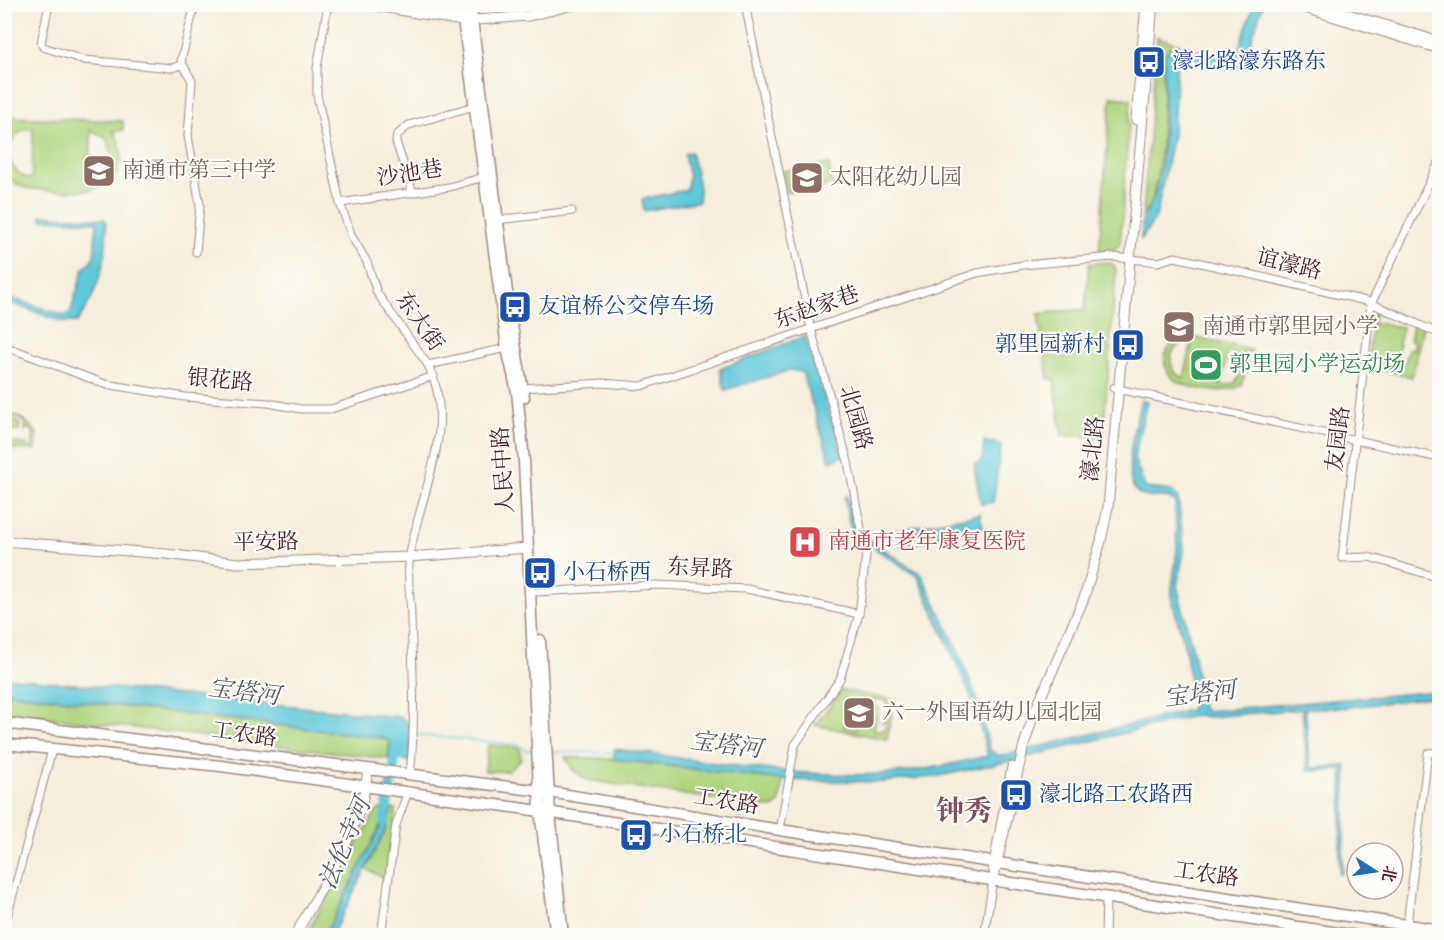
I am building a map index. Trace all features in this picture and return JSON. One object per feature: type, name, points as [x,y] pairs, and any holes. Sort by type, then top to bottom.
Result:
[{"type":"main road","name":"人民中路","points":[[465,5],[509,308],[523,388],[531,460],[542,757],[556,936]]},
{"type":"main road","name":"人民中路","points":[[467,21],[474,106],[507,348],[518,400],[542,742]]},
{"type":"main road","name":"工农路","points":[[4,723],[544,792],[1440,930]]},
{"type":"main road","name":"工农路","points":[[4,744],[221,766],[545,812],[993,880],[1310,932],[1358,936]]},
{"type":"main road","name":"人民中路","points":[[545,812],[563,936]]},
{"type":"street","points":[[49,4],[41,43],[44,47],[84,60],[172,68],[182,65]]},
{"type":"street","points":[[195,4],[182,65],[192,81],[188,136],[200,206],[196,252]]},
{"type":"street","name":"东大街","points":[[328,4],[317,68],[317,96],[340,203],[352,237],[367,262],[377,293],[428,364],[434,376],[441,428],[409,557],[416,726],[407,774]]},
{"type":"street","points":[[365,4],[467,21],[529,16],[577,4]]},
{"type":"street","points":[[418,4],[438,8],[465,5]]},
{"type":"street","name":"北园路","points":[[745,4],[811,329],[849,462],[863,533],[866,566],[859,614],[840,679],[795,745],[780,830]]},
{"type":"street","name":"濠北路","points":[[984,936],[996,862],[1021,745],[1078,596],[1095,541],[1103,498],[1116,389],[1146,4]]},
{"type":"street","name":"濠北路","points":[[1127,258],[1153,4]]},
{"type":"street","points":[[1292,4],[1440,49]]},
{"type":"street","points":[[1316,4],[1440,42]]},
{"type":"street","points":[[413,193],[396,142],[397,135],[409,125],[474,106]]},
{"type":"street","name":"友园路","points":[[1440,160],[1371,304],[1342,558],[1368,557],[1440,578]]},
{"type":"street","name":"沙池巷","points":[[340,203],[449,187],[484,177]]},
{"type":"street","points":[[498,220],[572,211]]},
{"type":"street","name":"谊濠路","points":[[1127,258],[1158,262],[1175,257],[1371,304],[1440,334]]},
{"type":"street","name":"东赵家巷","points":[[523,388],[602,383],[640,386],[988,270],[1023,265],[1127,258]]},
{"type":"street","name":"银花路","points":[[4,346],[105,384],[182,397],[268,404],[301,410],[331,409],[434,376]]},
{"type":"street","points":[[428,364],[507,348]]},
{"type":"street","points":[[1116,389],[1440,458]]},
{"type":"street","name":"平安路","points":[[4,541],[166,554],[230,563],[409,557],[529,548]]},
{"type":"street","name":"东昇路","points":[[537,592],[656,585],[747,589],[859,614]]},
{"type":"street","points":[[4,928],[52,750]]},
{"type":"street","points":[[1407,925],[1428,753],[1440,752]]},
{"type":"street","points":[[295,936],[357,821],[368,769]]},
{"type":"street","points":[[381,936],[396,825],[403,793]]},
{"type":"street","points":[[1105,936],[1107,898]]},
{"type":"green space","points":[[502,5],[565,5],[533,12],[492,14],[492,9]]},
{"type":"green space","points":[[1157,37],[1178,44],[1170,47],[1164,55],[1162,132],[1158,169],[1150,209],[1143,215]]},
{"type":"green space","points":[[1111,97],[1131,99],[1120,244],[1114,250],[1099,251]]},
{"type":"green space","points":[[5,117],[123,121],[123,130],[113,131],[121,155],[118,171],[107,184],[92,190],[60,191],[23,187],[5,173],[5,134],[10,128],[5,127]],"holes":[[[33,128],[32,178],[31,179],[21,175],[15,169],[10,152],[11,143],[16,136]],[[91,130],[106,138],[113,156],[106,172],[90,180]]]},
{"type":"green space","name":"太阳花幼儿园","points":[[829,164],[832,185],[787,192],[782,171]]},
{"type":"green space","points":[[1107,262],[1114,265],[1116,271],[1103,437],[1062,436],[1054,379],[1048,379],[1038,314],[1085,309],[1089,264]]},
{"type":"green space","points":[[1374,304],[1423,326],[1412,377],[1367,367]],"holes":[[[1375,313],[1413,324],[1410,341],[1415,342],[1413,349],[1408,349],[1405,363],[1396,361],[1402,327],[1373,323]]]},
{"type":"green space","points":[[1185,337],[1252,350],[1251,355],[1243,354],[1248,367],[1241,385],[1226,390],[1204,390],[1184,384],[1170,375],[1165,362],[1168,349]],"holes":[[[1183,343],[1192,343],[1184,378],[1174,371],[1171,361],[1174,351]],[[1228,351],[1239,358],[1242,372],[1234,384],[1221,386]]]},
{"type":"green space","points":[[5,411],[10,413],[8,416],[20,424],[19,431],[8,431],[10,443],[33,447],[33,431],[27,428],[25,431],[25,422],[12,414],[25,420],[37,433],[36,450],[5,449]]},
{"type":"green space","name":"六一外国语幼儿园北园","points":[[842,690],[895,700],[887,739],[815,725]],"holes":[[[861,698],[887,701],[886,705],[891,707],[889,719],[883,718],[882,722],[888,723],[884,729],[874,731],[879,707],[865,704],[865,707],[861,706],[856,729],[844,727],[849,704],[859,706]]]},
{"type":"green space","points":[[4,692],[384,738],[390,742],[388,759],[5,712]]},
{"type":"green space","points":[[488,745],[520,748],[521,759],[508,771],[485,771]]},
{"type":"green space","points":[[565,757],[613,759],[783,780],[779,804],[772,808],[587,780],[573,770]]},
{"type":"green space","points":[[385,808],[379,829],[325,935],[310,927],[374,815],[380,809]]},
{"type":"green space","points":[[392,809],[396,809],[386,879],[366,869],[385,831]]},
{"type":"water","points":[[1254,4],[1263,5],[1243,65],[1231,69],[1180,55],[1177,57],[1173,134],[1156,217],[1141,240],[1143,215],[1151,203],[1161,163],[1164,55],[1170,47],[1178,44],[1222,59],[1236,57]]},
{"type":"water","points":[[691,152],[699,187],[699,201],[644,211],[642,199],[686,190],[689,177],[684,154]]},
{"type":"water","points":[[42,215],[104,219],[106,221],[104,261],[91,299],[77,322],[62,322],[5,301],[5,296],[65,316],[71,311],[83,270],[94,257],[97,222],[42,219]]},
{"type":"water","points":[[805,336],[843,456],[830,461],[802,372],[790,370],[725,390],[720,369]]},
{"type":"water","points":[[1141,400],[1147,401],[1134,458],[1145,488],[1172,491],[1178,497],[1184,551],[1177,586],[1193,651],[1202,709],[1207,711],[1439,691],[1439,696],[1341,708],[1305,708],[1311,768],[1347,766],[1342,874],[1339,874],[1343,770],[1308,771],[1302,709],[1208,717],[1197,715],[1006,762],[934,777],[881,782],[783,780],[613,759],[615,749],[749,768],[851,775],[910,771],[988,756],[973,701],[918,577],[851,532],[844,497],[847,496],[854,529],[922,575],[957,648],[977,699],[990,751],[1001,756],[1190,710],[1193,703],[1186,652],[1171,596],[1177,550],[1175,502],[1165,497],[1144,496],[1136,491],[1131,481],[1130,452]]},
{"type":"water","points":[[984,441],[1001,445],[993,502],[981,504],[974,465],[982,460]]},
{"type":"water","points":[[980,514],[983,529],[901,546],[897,530]]},
{"type":"water","points":[[4,677],[399,717],[405,720],[410,729],[409,761],[388,759],[390,742],[384,738],[5,692]]},
{"type":"water","points":[[385,808],[392,809],[385,831],[332,935],[325,935],[379,829]]},
{"type":"waterway","name":"宝塔河","points":[[417,735],[519,745],[526,750],[533,750]]},
{"type":"waterway","name":"法伦寺河","points":[[384,822],[397,749]]},
{"type":"waterway","name":"宝塔河","points":[[552,752],[614,753]]},
{"type":"place","name":"濠北路濠东路东","points":[[1149,62]]},
{"type":"place","name":"南通市第三中学","points":[[99,171]]},
{"type":"place","name":"太阳花幼儿园","points":[[807,178]]},
{"type":"place","name":"友谊桥公交停车场","points":[[515,307]]},
{"type":"place","name":"南通市郭里园小学","points":[[1179,327]]},
{"type":"place","name":"郭里园新村","points":[[1128,345]]},
{"type":"place","name":"郭里园小学运动场","points":[[1206,365]]},
{"type":"place","name":"南通市老年康复医院","points":[[805,542]]},
{"type":"place","name":"小石桥西","points":[[540,573]]},
{"type":"place","name":"六一外国语幼儿园北园","points":[[859,713]]},
{"type":"place","name":"濠北路工农路西","points":[[1016,795]]},
{"type":"place","name":"小石桥北","points":[[636,835]]},
{"type":"district","name":"钟秀","points":[[964,812]]}]
